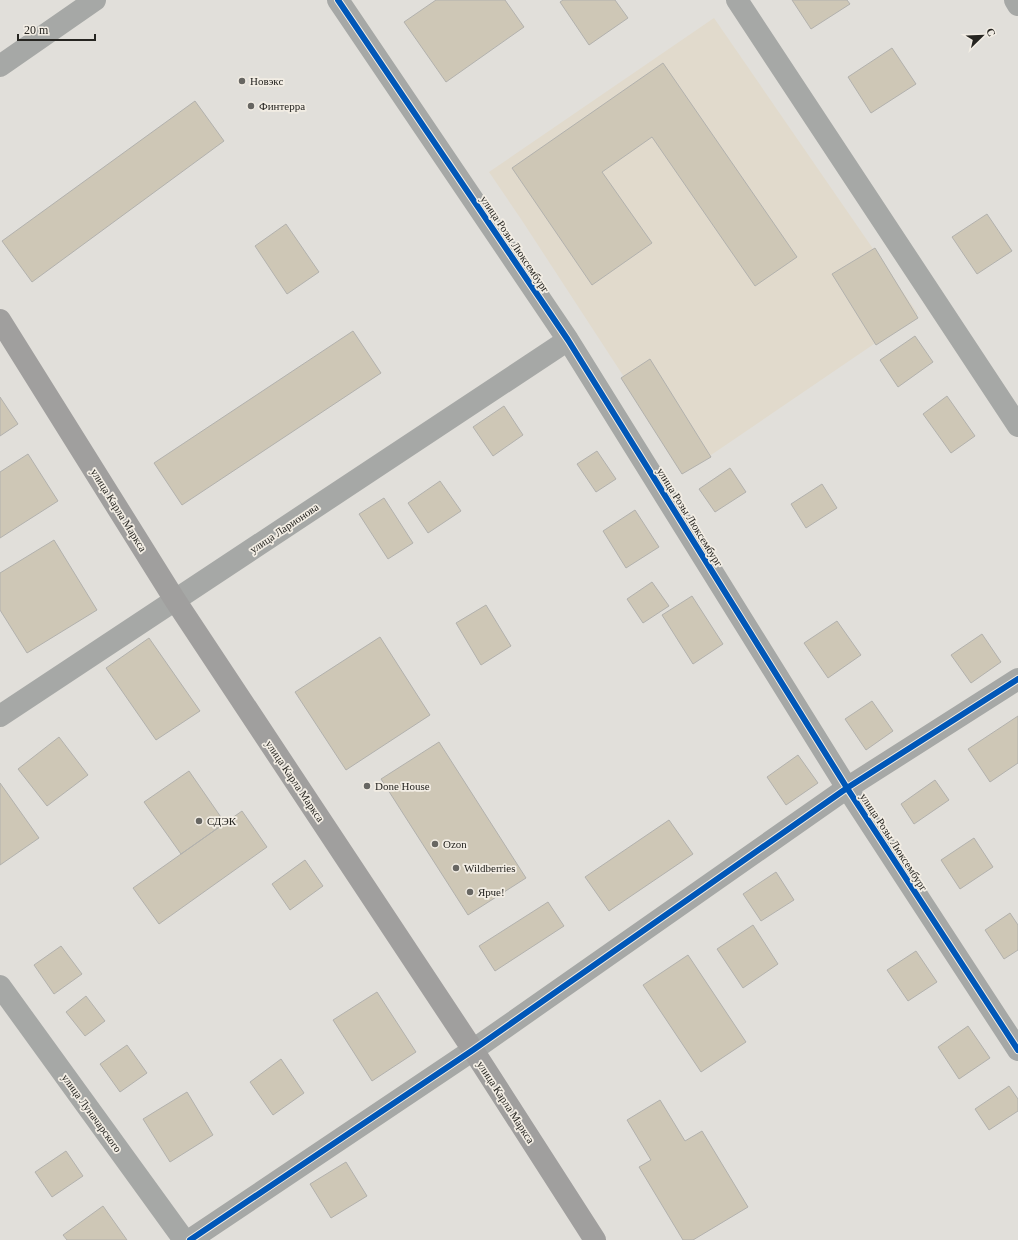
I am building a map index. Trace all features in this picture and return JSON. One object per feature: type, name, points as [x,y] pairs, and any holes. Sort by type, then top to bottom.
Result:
[{"type":"main road","name":"улица Карла Маркса","points":[[0,320],[175,600],[474,1050],[595,1240]]},
{"type":"street","points":[[0,66],[95,0]]},
{"type":"street","name":"улица Розы Люксембург","points":[[338,0],[568,340],[847,788],[1018,1050]]},
{"type":"street","points":[[737,0],[1018,426]]},
{"type":"street","points":[[1015,0],[1018,5]]},
{"type":"street","name":"улица Ларионова","points":[[0,716],[568,340]]},
{"type":"street","points":[[190,1240],[474,1050],[847,788],[1018,679]]},
{"type":"street","name":"улица Луначарского","points":[[0,986],[184,1240]]},
{"type":"shaded area","points":[[714,18],[918,314],[686,472],[489,172]]},
{"type":"building","points":[[436,0],[505,0],[524,27],[446,82],[404,22]]},
{"type":"building","points":[[563,0],[615,0],[628,18],[589,45],[560,2]]},
{"type":"building","points":[[792,0],[847,0],[850,4],[811,29]]},
{"type":"building","points":[[892,48],[916,84],[871,113],[848,77]]},
{"type":"building","points":[[663,63],[797,257],[755,286],[652,137],[602,172],[652,243],[592,285],[512,168]]},
{"type":"building","points":[[195,101],[224,141],[32,282],[2,241]]},
{"type":"building","points":[[987,214],[1012,251],[977,274],[952,237]]},
{"type":"building","points":[[286,224],[319,272],[287,294],[255,246]]},
{"type":"building","points":[[875,248],[918,318],[876,345],[832,274]]},
{"type":"building","points":[[353,331],[381,373],[182,505],[154,463]]},
{"type":"building","points":[[915,336],[933,362],[898,387],[880,360]]},
{"type":"building","points":[[650,359],[711,457],[682,474],[621,378]]},
{"type":"building","points":[[947,396],[975,436],[951,453],[923,414]]},
{"type":"building","points":[[0,397],[18,424],[0,436]]},
{"type":"building","points":[[504,406],[523,435],[493,456],[473,427]]},
{"type":"building","points":[[597,451],[616,479],[596,492],[577,464]]},
{"type":"building","points":[[28,454],[58,501],[0,538],[0,472]]},
{"type":"building","points":[[730,468],[746,492],[715,512],[699,489]]},
{"type":"building","points":[[440,481],[461,511],[428,533],[408,503]]},
{"type":"building","points":[[822,484],[837,508],[806,528],[791,504]]},
{"type":"building","points":[[384,498],[413,543],[388,559],[359,514]]},
{"type":"building","points":[[635,510],[659,547],[626,568],[603,531]]},
{"type":"building","points":[[54,540],[97,610],[27,653],[0,610],[0,573]]},
{"type":"building","points":[[652,582],[669,606],[643,623],[627,599]]},
{"type":"building","points":[[692,596],[723,644],[693,664],[662,615]]},
{"type":"building","points":[[486,605],[511,646],[481,665],[456,623]]},
{"type":"building","points":[[837,621],[861,655],[828,678],[804,643]]},
{"type":"building","points":[[982,634],[1001,662],[971,683],[951,655]]},
{"type":"building","points":[[380,637],[430,715],[346,770],[295,692]]},
{"type":"building","points":[[149,638],[200,711],[156,740],[106,668]]},
{"type":"building","points":[[872,701],[893,731],[866,750],[845,719]]},
{"type":"building","points":[[1018,716],[1018,763],[990,782],[968,749]]},
{"type":"building","points":[[59,737],[88,775],[47,806],[18,769]]},
{"type":"building","points":[[439,742],[526,878],[468,915],[381,779]]},
{"type":"building","points":[[798,755],[818,783],[786,805],[767,777]]},
{"type":"building","points":[[189,771],[225,823],[181,854],[144,802]]},
{"type":"building","points":[[935,780],[949,800],[914,824],[901,804]]},
{"type":"building","points":[[0,783],[39,838],[0,865]]},
{"type":"building","points":[[242,811],[267,847],[159,924],[133,888]]},
{"type":"building","points":[[669,820],[693,854],[609,911],[585,877]]},
{"type":"building","points":[[974,838],[993,867],[960,889],[941,860]]},
{"type":"building","points":[[305,860],[323,886],[290,910],[272,884]]},
{"type":"building","points":[[776,872],[794,900],[761,921],[743,894]]},
{"type":"building","points":[[548,902],[564,926],[495,971],[479,946]]},
{"type":"building","points":[[1010,913],[1018,925],[1018,950],[1004,959],[985,930]]},
{"type":"building","points":[[753,925],[778,964],[743,988],[717,949]]},
{"type":"building","points":[[61,946],[82,974],[54,994],[34,965]]},
{"type":"building","points":[[916,951],[937,982],[908,1001],[887,970]]},
{"type":"building","points":[[688,955],[746,1042],[701,1072],[643,985]]},
{"type":"building","points":[[377,992],[416,1052],[372,1081],[333,1020]]},
{"type":"building","points":[[86,996],[105,1021],[85,1036],[66,1012]]},
{"type":"building","points":[[968,1026],[990,1058],[959,1079],[938,1047]]},
{"type":"building","points":[[127,1045],[147,1073],[120,1092],[100,1064]]},
{"type":"building","points":[[281,1059],[304,1093],[273,1115],[250,1082]]},
{"type":"building","points":[[1009,1086],[1018,1099],[1018,1111],[989,1130],[975,1109]]},
{"type":"building","points":[[187,1092],[213,1135],[170,1162],[143,1119]]},
{"type":"building","points":[[660,1100],[685,1141],[702,1131],[748,1207],[693,1240],[683,1240],[639,1167],[651,1160],[627,1120]]},
{"type":"building","points":[[66,1151],[83,1176],[52,1197],[35,1172]]},
{"type":"building","points":[[346,1162],[367,1196],[331,1218],[310,1184]]},
{"type":"building","points":[[103,1206],[127,1240],[67,1240],[63,1235]]},
{"type":"cycle path","points":[[338,0],[568,340],[847,788],[1018,1050]]},
{"type":"cycle path","points":[[190,1240],[473,1050],[847,788],[1018,679]]},
{"type":"place","name":"Новэкс","points":[[242,81]]},
{"type":"place","name":"Финтерра","points":[[251,106]]},
{"type":"place","name":"Done House","points":[[367,786]]},
{"type":"place","name":"СДЭК","points":[[199,821]]},
{"type":"place","name":"Ozon","points":[[435,844]]},
{"type":"place","name":"Wildberries","points":[[456,868]]},
{"type":"place","name":"Ярче!","points":[[470,892]]}]
